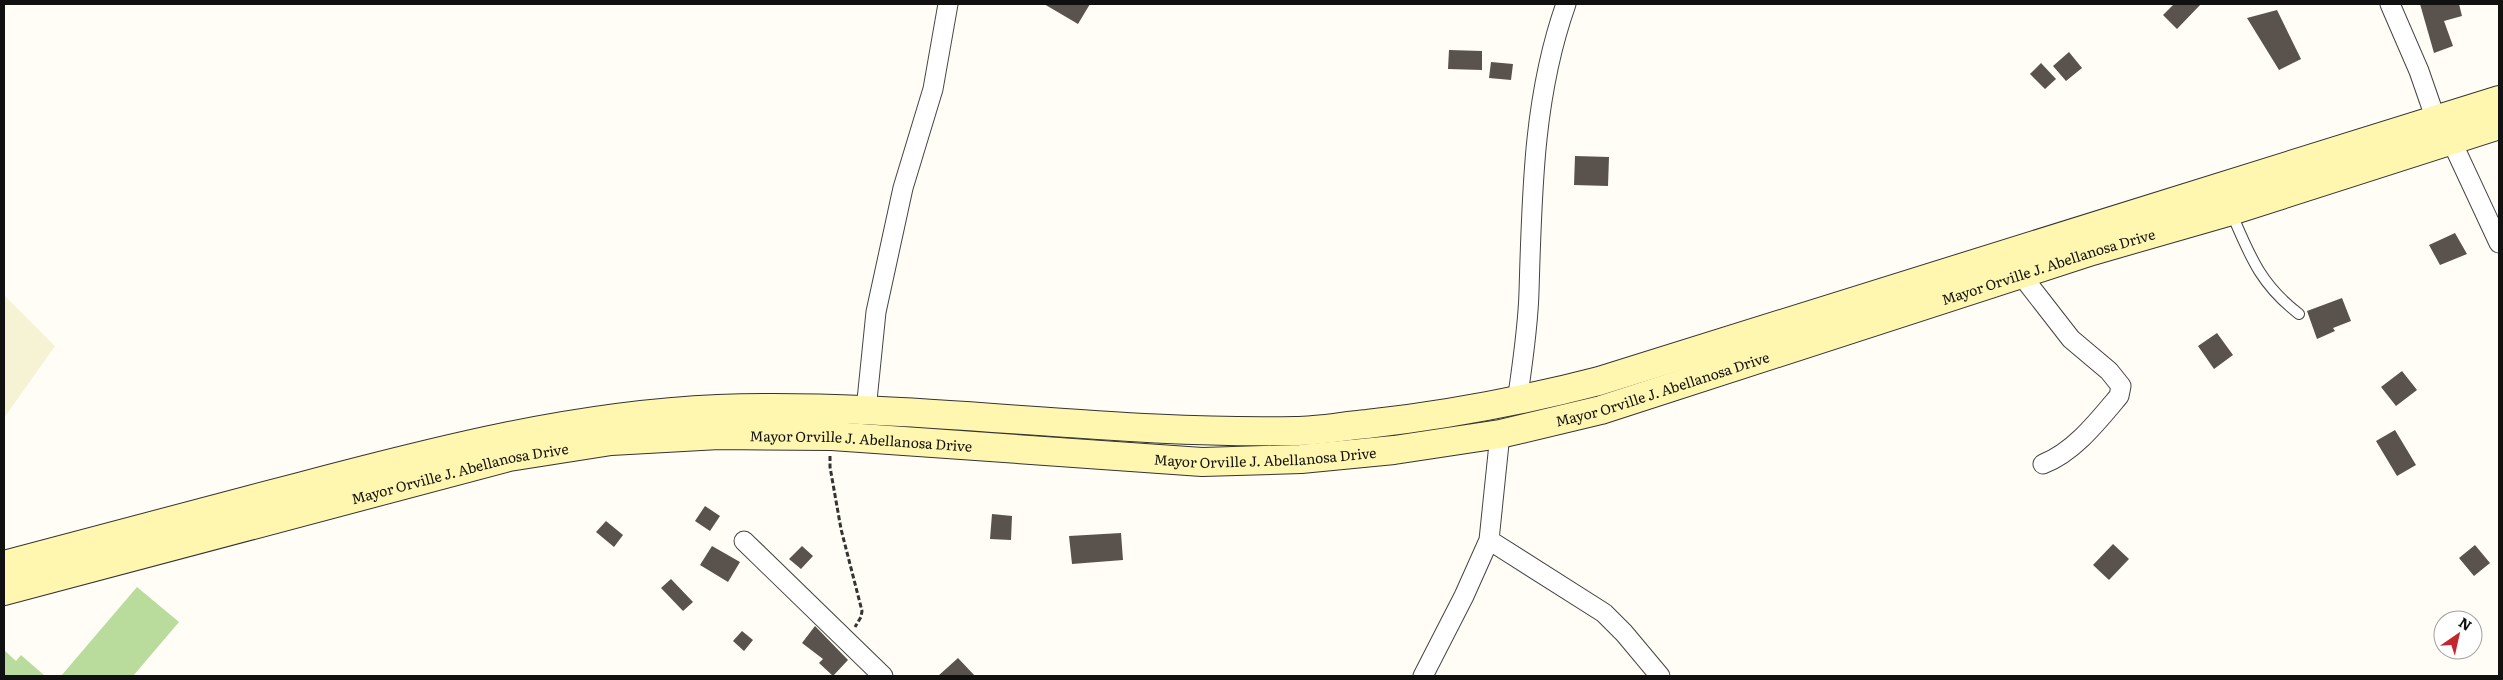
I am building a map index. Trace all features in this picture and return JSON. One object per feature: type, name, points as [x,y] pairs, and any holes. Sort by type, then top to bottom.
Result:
[{"type":"main road","name":"Mayor Orville J. Abellanosa Drive","points":[[4,591],[509,457],[611,441],[719,435],[832,436],[1202,462],[1301,459],[1356,454],[1500,434],[1601,410],[2022,276],[2092,251],[2231,211],[2443,130],[2499,100]]},
{"type":"main road","name":"Mayor Orville J. Abellanosa Drive","points":[[4,565],[410,457],[504,435],[603,419],[718,409],[866,410],[1205,431],[1300,431],[1397,421],[1517,402],[1599,381],[1736,337],[2443,130],[2499,125]]},
{"type":"main road","points":[[1736,337],[1744,363]]},
{"type":"main road","points":[[1202,462],[1205,431]]},
{"type":"street","points":[[866,410],[876,312],[903,188],[933,89],[948,4]]},
{"type":"street","points":[[1517,402],[1529,293],[1529,250],[1535,142],[1548,61],[1566,4]]},
{"type":"street","points":[[2390,4],[2443,130],[2499,243]]},
{"type":"street","points":[[2022,276],[2071,339],[2109,371],[2121,386],[2119,396],[2072,447],[2054,460],[2043,464]]},
{"type":"street","points":[[1423,676],[1464,596],[1489,540],[1500,434]]},
{"type":"street","points":[[1489,540],[1604,613],[1624,633],[1660,676]]},
{"type":"street","points":[[744,541],[883,676]]},
{"type":"lane","points":[[2231,211],[2248,254],[2269,288],[2299,314]]},
{"type":"path","points":[[832,436],[830,467],[850,572],[862,611],[857,624],[845,640]]},
{"type":"shaded area","points":[[4,295],[55,346],[4,418]]},
{"type":"green space","points":[[137,587],[179,622],[133,676],[61,676]]},
{"type":"green space","points":[[4,650],[16,661],[21,655],[45,676],[4,676]]},
{"type":"building","points":[[1044,4],[1090,4],[1078,24]]},
{"type":"building","points":[[2174,4],[2201,4],[2177,29],[2163,15]]},
{"type":"building","points":[[2420,4],[2459,4],[2462,16],[2444,21],[2453,46],[2434,53]]},
{"type":"building","points":[[2277,10],[2301,59],[2279,70],[2247,18]]},
{"type":"building","points":[[1449,50],[1482,51],[1482,70],[1448,69]]},
{"type":"building","points":[[2069,52],[2082,68],[2066,81],[2053,66]]},
{"type":"building","points":[[1491,62],[1513,64],[1511,80],[1489,78]]},
{"type":"building","points":[[2041,63],[2056,79],[2045,89],[2030,74]]},
{"type":"building","points":[[1575,156],[1609,157],[1608,186],[1574,185]]},
{"type":"building","points":[[2455,233],[2467,254],[2440,265],[2429,245]]},
{"type":"building","points":[[2342,298],[2351,321],[2333,328],[2335,331],[2317,339],[2307,311]]},
{"type":"building","points":[[2217,333],[2233,355],[2214,369],[2198,346]]},
{"type":"building","points":[[2402,371],[2417,390],[2396,406],[2381,387]]},
{"type":"building","points":[[2395,430],[2416,465],[2397,476],[2376,441]]},
{"type":"building","points":[[705,506],[720,516],[710,531],[695,521]]},
{"type":"building","points":[[992,514],[1012,516],[1011,540],[990,539]]},
{"type":"building","points":[[606,521],[623,535],[614,547],[596,532]]},
{"type":"building","points":[[1121,533],[1123,560],[1072,564],[1069,536]]},
{"type":"building","points":[[2113,544],[2129,559],[2109,580],[2093,565]]},
{"type":"building","points":[[2475,545],[2490,563],[2474,576],[2459,558]]},
{"type":"building","points":[[712,546],[740,562],[728,582],[700,565]]},
{"type":"building","points":[[802,546],[813,556],[801,569],[789,559]]},
{"type":"building","points":[[671,579],[693,602],[683,611],[661,588]]},
{"type":"building","points":[[815,626],[848,660],[833,676],[819,663],[823,659],[802,643]]},
{"type":"building","points":[[742,631],[753,640],[744,651],[733,641]]},
{"type":"building","points":[[958,658],[975,676],[938,676]]}]
